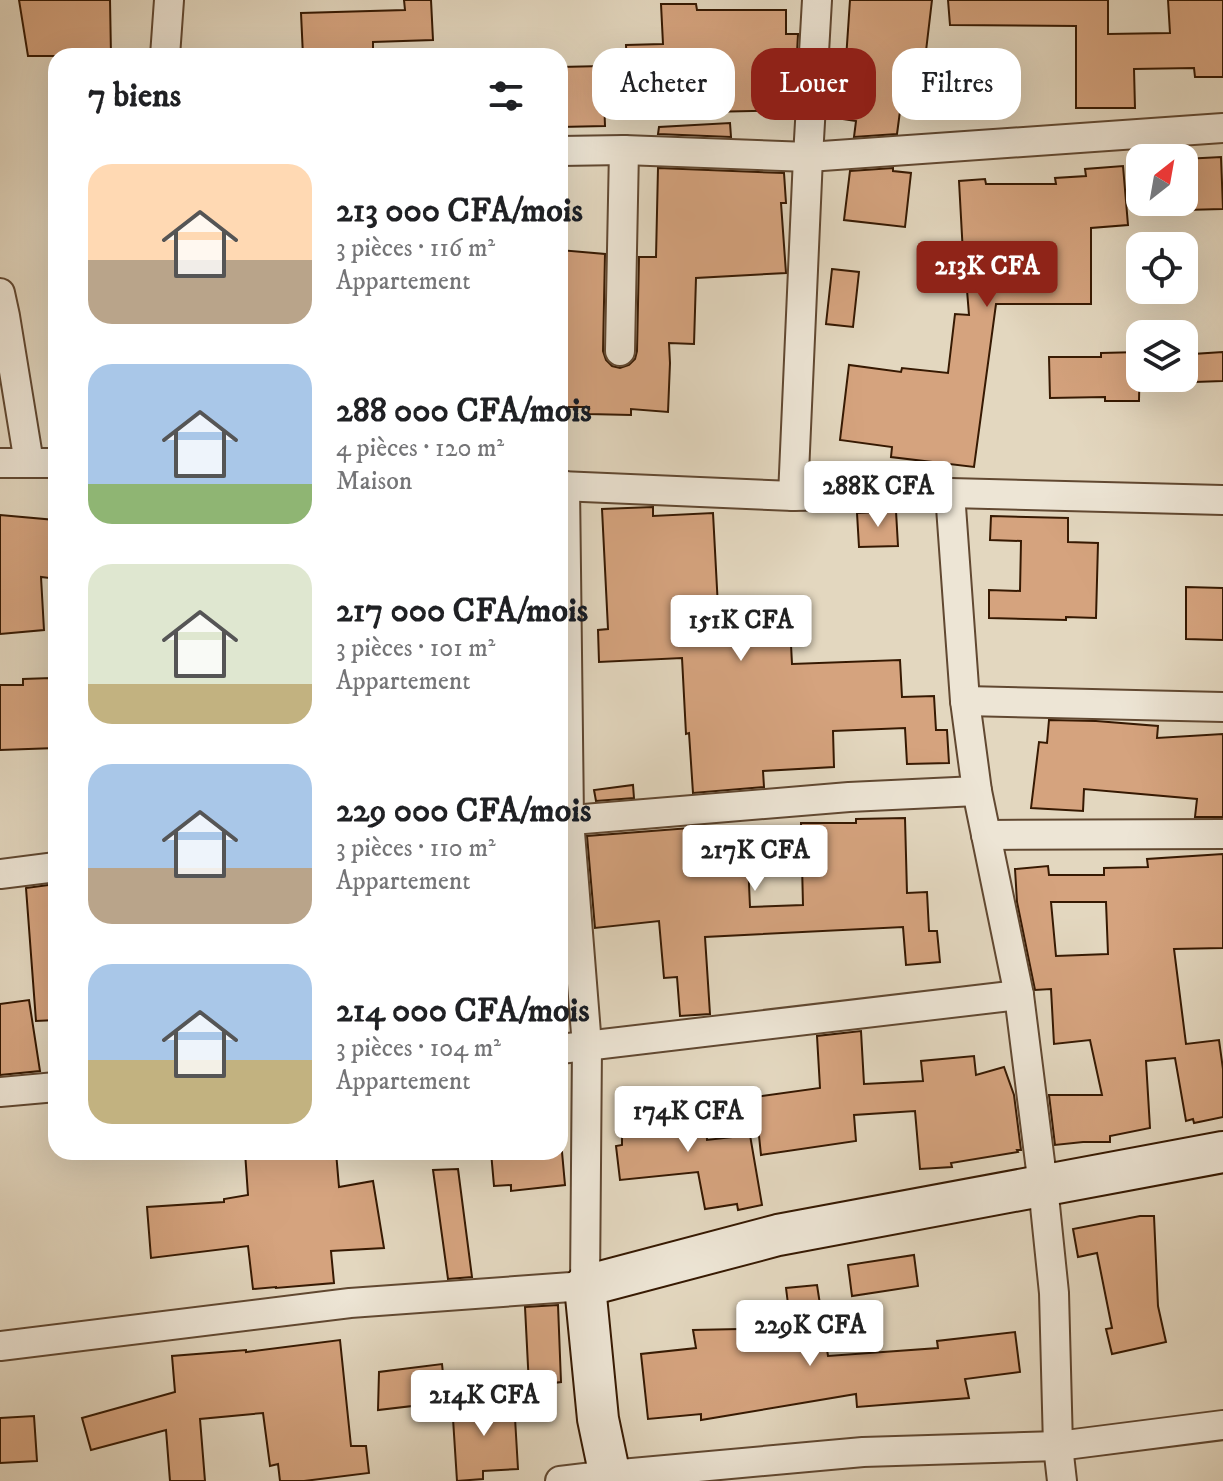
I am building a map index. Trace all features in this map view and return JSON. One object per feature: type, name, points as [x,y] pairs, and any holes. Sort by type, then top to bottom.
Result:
[{"type":"street","points":[[166,48],[169,0]]},
{"type":"street","points":[[793,496],[817,0]]},
{"type":"street","points":[[568,151],[808,157],[1223,128]]},
{"type":"street","points":[[620,351],[624,150]]},
{"type":"street","points":[[0,293],[42,463],[0,463]]},
{"type":"street","points":[[568,486],[793,496],[950,493],[1223,500]]},
{"type":"street","points":[[950,493],[965,701],[977,791],[1019,995],[1043,1186],[1054,1293],[1058,1446],[1062,1481]]},
{"type":"street","points":[[965,701],[1223,707]]},
{"type":"street","points":[[568,821],[849,797],[977,791]]},
{"type":"street","points":[[986,835],[1223,834]]},
{"type":"street","points":[[0,874],[48,868]]},
{"type":"street","points":[[568,896],[585,1286],[598,1419],[610,1478]]},
{"type":"street","points":[[574,1047],[1019,995]]},
{"type":"street","points":[[0,1092],[48,1088]]},
{"type":"street","points":[[0,1346],[350,1303],[585,1286],[778,1235],[1223,1152]]},
{"type":"street","points":[[560,1481],[863,1452],[1058,1446],[1223,1425]]},
{"type":"building","points":[[19,0],[110,0],[111,48],[48,48],[48,56],[28,56]]},
{"type":"building","points":[[404,0],[431,0],[433,40],[373,42],[373,48],[303,48],[301,13],[405,10]]},
{"type":"building","points":[[850,0],[932,0],[926,48],[892,48],[892,120],[899,120],[897,134],[854,137],[856,121],[849,120],[876,120],[876,48],[847,48]]},
{"type":"building","points":[[948,0],[1108,0],[1108,34],[1170,33],[1168,0],[1223,0],[1223,77],[1195,77],[1194,68],[1134,69],[1135,108],[1076,108],[1076,26],[950,25]]},
{"type":"building","points":[[661,4],[696,4],[697,10],[786,10],[786,34],[798,34],[797,48],[751,48],[751,111],[735,111],[735,48],[626,48],[626,45],[663,44]]},
{"type":"building","points":[[592,66],[592,120],[605,120],[605,126],[568,127],[568,67]]},
{"type":"building","points":[[730,123],[731,137],[658,134],[659,127]]},
{"type":"building","points":[[1221,157],[1223,209],[1198,210],[1198,158]]},
{"type":"building","points":[[1123,166],[1128,225],[1091,228],[1091,304],[996,304],[974,467],[891,457],[892,447],[840,440],[849,365],[901,372],[902,368],[948,373],[955,314],[969,315],[959,181],[985,179],[986,184],[1056,184],[1055,178],[1086,176],[1085,169]]},
{"type":"building","points":[[658,168],[784,173],[786,203],[781,203],[786,273],[696,278],[694,344],[669,343],[668,412],[631,409],[631,415],[588,414],[589,407],[568,407],[568,251],[605,254],[603,351],[612,366],[620,368],[635,359],[637,351],[639,257],[656,257]]},
{"type":"building","points":[[893,168],[893,171],[911,173],[905,227],[844,220],[850,171]]},
{"type":"building","points":[[832,269],[859,272],[853,327],[826,324]]},
{"type":"building","points":[[1126,352],[1126,392],[1139,392],[1139,401],[1105,401],[1105,397],[1050,398],[1049,357],[1101,357],[1101,353]]},
{"type":"building","points":[[1223,352],[1223,381],[1198,382],[1198,354]]},
{"type":"building","points":[[653,507],[653,516],[713,513],[719,626],[790,625],[792,664],[900,660],[902,697],[934,696],[936,730],[947,730],[949,763],[907,764],[905,728],[833,731],[834,767],[763,771],[764,787],[693,793],[682,658],[599,662],[598,630],[608,629],[602,509]]},
{"type":"building","points":[[896,511],[898,546],[859,547],[857,513]]},
{"type":"building","points":[[0,515],[48,519],[48,578],[41,577],[44,630],[0,634]]},
{"type":"building","points":[[991,516],[1068,518],[1068,542],[1098,543],[1096,618],[989,618],[989,590],[1020,591],[1021,541],[990,540]]},
{"type":"building","points":[[1186,587],[1223,588],[1223,640],[1186,639]]},
{"type":"building","points":[[48,678],[48,748],[0,750],[0,685],[23,685],[23,679]]},
{"type":"building","points":[[1049,720],[1158,726],[1157,738],[1223,734],[1223,817],[1195,817],[1197,799],[1084,789],[1083,811],[1031,808],[1039,742],[1047,743]]},
{"type":"building","points":[[633,785],[634,798],[596,801],[594,790]]},
{"type":"building","points":[[905,818],[907,893],[927,892],[929,931],[937,931],[940,962],[906,965],[903,927],[705,937],[710,1014],[680,1016],[677,977],[664,978],[659,921],[595,928],[587,836],[716,826],[718,862],[748,861],[750,907],[803,905],[801,823],[856,823],[856,819]]},
{"type":"building","points":[[1223,854],[1223,948],[1174,949],[1186,1044],[1219,1040],[1223,1069],[1223,1117],[1194,1123],[1193,1119],[1186,1121],[1175,1058],[1146,1061],[1150,1128],[1110,1136],[1110,1142],[1055,1145],[1049,1095],[1102,1095],[1090,1040],[1054,1044],[1051,989],[1035,990],[1017,902],[1015,869],[1048,866],[1049,875],[1104,875],[1104,868],[1148,867],[1147,859]],"holes":[[[1051,902],[1106,902],[1108,954],[1056,956]]]},
{"type":"building","points":[[48,885],[48,1020],[36,1021],[26,888]]},
{"type":"building","points":[[29,1000],[40,1071],[0,1075],[0,1004]]},
{"type":"building","points":[[861,1031],[864,1084],[923,1081],[921,1061],[974,1056],[976,1075],[1004,1067],[1014,1095],[1021,1150],[951,1163],[952,1167],[920,1169],[915,1111],[854,1115],[856,1141],[761,1155],[755,1097],[820,1088],[817,1036]]},
{"type":"building","points":[[705,1106],[707,1140],[750,1135],[762,1205],[738,1210],[737,1204],[705,1209],[698,1172],[620,1180],[616,1146],[622,1145],[622,1109]]},
{"type":"building","points":[[246,1160],[337,1160],[339,1187],[373,1181],[384,1248],[331,1251],[334,1283],[253,1289],[248,1246],[151,1258],[147,1207],[224,1202],[224,1199],[248,1195]]},
{"type":"building","points":[[492,1160],[563,1160],[565,1185],[511,1191],[511,1185],[494,1186]]},
{"type":"building","points":[[458,1169],[472,1277],[448,1279],[433,1170]]},
{"type":"building","points":[[1154,1216],[1158,1306],[1166,1342],[1112,1354],[1106,1329],[1112,1328],[1097,1253],[1078,1257],[1073,1229]]},
{"type":"building","points":[[914,1255],[918,1286],[852,1296],[848,1265]]},
{"type":"building","points":[[817,1285],[828,1356],[938,1348],[937,1341],[1015,1332],[1020,1372],[965,1379],[969,1398],[857,1407],[856,1394],[701,1420],[701,1414],[648,1419],[641,1354],[696,1348],[693,1330],[791,1328],[786,1288]]},
{"type":"building","points":[[558,1305],[561,1382],[529,1386],[525,1307]]},
{"type":"building","points":[[340,1340],[351,1446],[366,1446],[369,1473],[280,1481],[278,1464],[270,1466],[263,1413],[200,1419],[205,1481],[170,1481],[166,1430],[91,1450],[82,1418],[175,1392],[172,1356],[246,1352]]},
{"type":"building","points":[[442,1364],[446,1402],[378,1410],[379,1372]]},
{"type":"building","points":[[514,1401],[518,1469],[483,1471],[483,1479],[457,1481],[452,1403]]},
{"type":"building","points":[[34,1416],[37,1461],[0,1463],[0,1418]]}]
